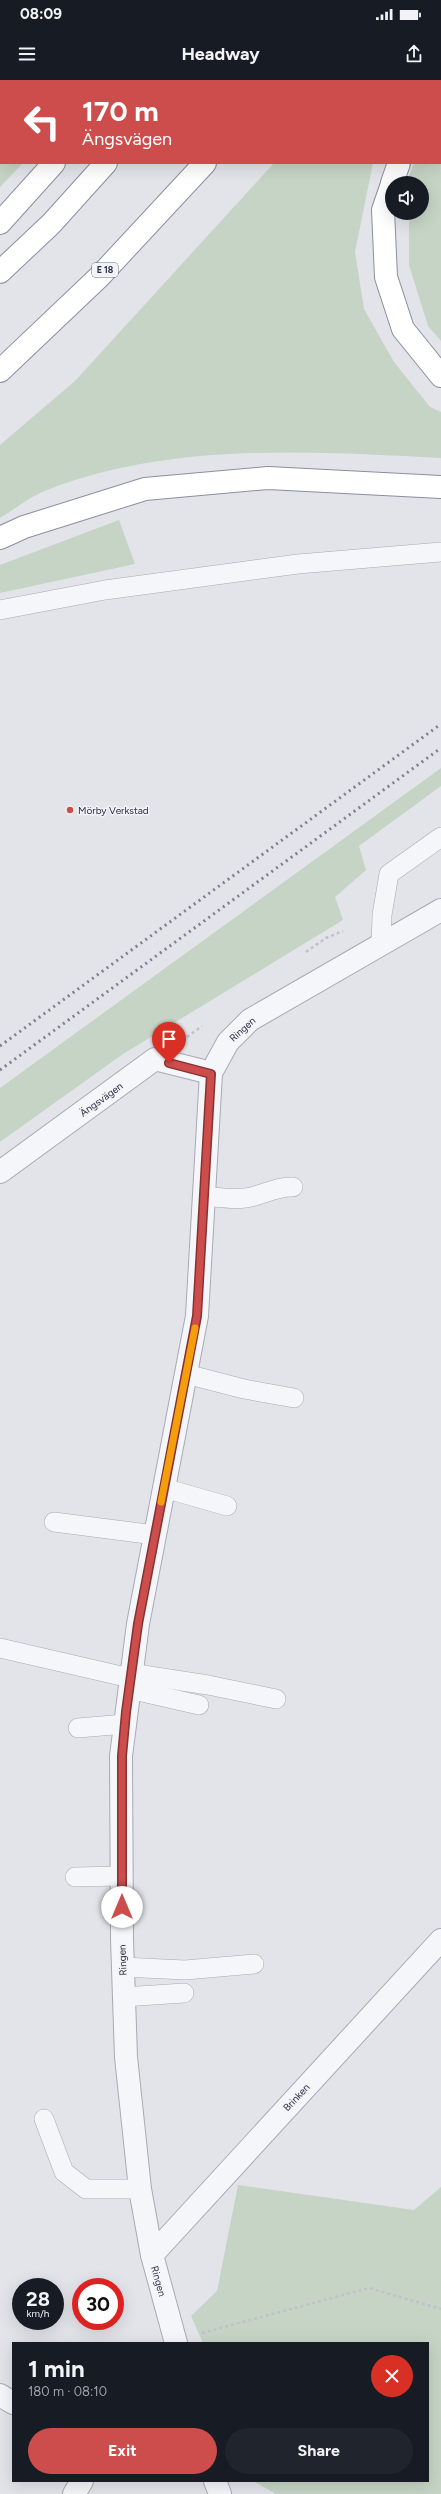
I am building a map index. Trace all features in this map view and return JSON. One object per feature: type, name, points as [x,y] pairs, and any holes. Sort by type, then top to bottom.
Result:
[{"type":"highway","points":[[0,223],[53,164]]},
{"type":"highway","points":[[0,272],[51,224],[105,164]]},
{"type":"highway","name":"E 18","points":[[0,371],[99,277],[204,164]]},
{"type":"highway","points":[[394,176],[399,164]]},
{"type":"highway","points":[[385,204],[383,210],[386,277],[403,329],[441,376]]},
{"type":"highway","points":[[0,538],[24,527],[145,488],[268,478],[441,486]]},
{"type":"street","name":"Ringen","points":[[175,2342],[152,2255],[140,2190],[126,2057],[122,1967],[122,1756],[130,1680],[155,1535],[197,1316],[211,1074],[228,1042],[250,1020],[441,910]]},
{"type":"street","name":"Ängsvägen","points":[[0,1172],[155,1059],[211,1074]]},
{"type":"street","name":"Brinken","points":[[152,2255],[441,1940]]},
{"type":"street","points":[[0,2395],[12,2402]]},
{"type":"street","points":[[74,2494],[81,2482]]},
{"type":"street","points":[[215,2482],[220,2494]]},
{"type":"lane","points":[[0,610],[105,590],[298,564],[441,552]]},
{"type":"lane","points":[[381,944],[382,915],[389,874],[441,837]]},
{"type":"lane","points":[[204,1196],[243,1199],[281,1186],[293,1187]]},
{"type":"lane","points":[[186,1374],[244,1389],[294,1398]]},
{"type":"lane","points":[[164,1488],[227,1506]]},
{"type":"lane","points":[[54,1522],[155,1535]]},
{"type":"lane","points":[[0,1648],[130,1680],[199,1704]]},
{"type":"lane","points":[[130,1680],[208,1685],[276,1699]]},
{"type":"lane","points":[[78,1728],[125,1724]]},
{"type":"lane","points":[[75,1877],[121,1876]]},
{"type":"lane","points":[[122,1967],[185,1970],[254,1964]]},
{"type":"lane","points":[[124,1997],[184,1993]]},
{"type":"lane","points":[[44,2119],[64,2172],[86,2189],[140,2190]]},
{"type":"path","points":[[175,2342],[369,2288],[441,2309]]},
{"type":"green space","points":[[0,164],[22,164],[0,187]]},
{"type":"green space","points":[[273,164],[373,164],[355,252],[364,309],[394,362],[430,407],[441,412],[441,458],[292,452],[242,453],[192,457],[143,464],[94,475],[47,490],[29,499],[0,518],[0,445],[75,381]]},
{"type":"green space","points":[[414,164],[441,164],[441,341],[428,326],[409,265],[409,220],[429,220],[429,176],[409,176]]},
{"type":"green space","points":[[119,520],[135,564],[0,593],[0,565]]},
{"type":"green space","points":[[441,768],[441,786],[359,846],[366,870],[335,897],[343,920],[123,1054],[0,1142],[0,1088]]},
{"type":"green space","points":[[238,2185],[414,2210],[441,2187],[441,2494],[276,2494],[255,2482],[429,2482],[429,2342],[203,2342],[191,2316],[217,2291]]},
{"type":"railway","points":[[0,1046],[441,724]]},
{"type":"railway","points":[[0,1070],[441,748]]},
{"type":"slow traffic","points":[[161,1502],[195,1328]]},
{"type":"place","name":"Mörby Verkstad","points":[[70,810]]},
{"type":"route","points":[[122,1907],[122,1756],[130,1673],[197,1316],[211,1074],[169,1063]]}]
